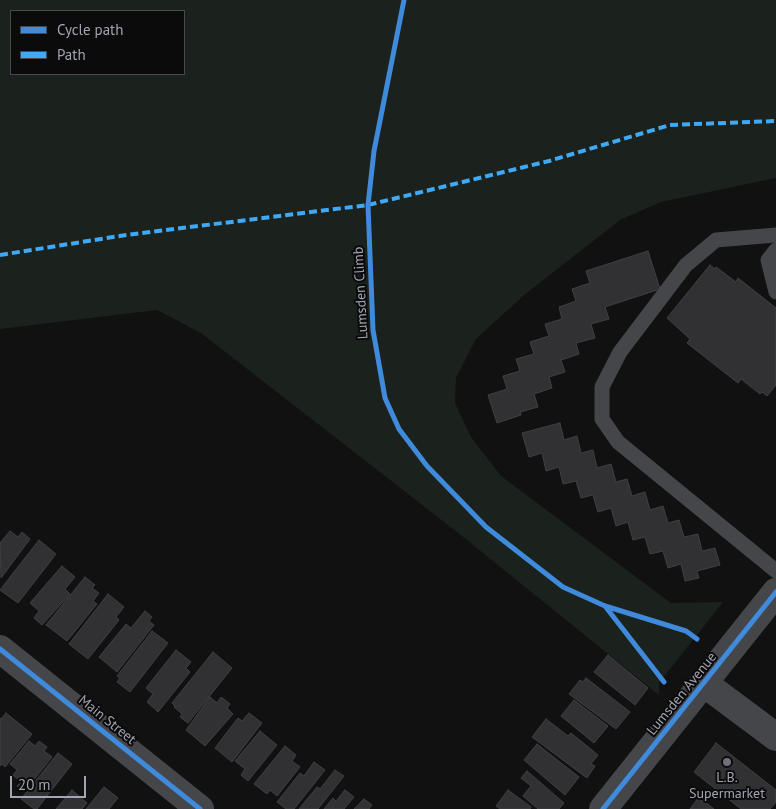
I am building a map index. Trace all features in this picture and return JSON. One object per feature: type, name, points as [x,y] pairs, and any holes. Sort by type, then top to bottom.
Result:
[{"type":"street","name":"Lumsden Avenue","points":[[603,809],[705,684],[776,592]]},
{"type":"street","name":"Main Street","points":[[0,649],[200,809]]},
{"type":"street","points":[[705,684],[776,737]]},
{"type":"lane","points":[[776,235],[716,240],[686,265],[620,352],[602,387],[602,419],[618,442],[776,571]]},
{"type":"lane","points":[[776,250],[768,260],[776,292]]},
{"type":"shaded area","points":[[0,0],[776,0],[776,178],[661,202],[620,220],[523,296],[476,339],[456,378],[455,403],[471,437],[501,476],[671,603],[723,602],[659,683],[659,695],[457,532],[201,333],[157,310],[0,329]]},
{"type":"building","points":[[648,251],[660,289],[605,307],[609,319],[591,324],[595,338],[576,343],[579,354],[561,360],[565,372],[549,377],[552,388],[534,394],[538,407],[520,412],[521,415],[497,423],[488,395],[507,389],[503,376],[520,371],[516,359],[534,354],[530,342],[549,336],[545,324],[562,319],[559,307],[576,301],[572,289],[590,283],[586,271]]},
{"type":"building","points":[[710,265],[715,269],[716,267],[736,282],[738,278],[776,308],[776,385],[767,396],[762,392],[760,394],[741,379],[738,383],[687,343],[690,339],[667,318]]},
{"type":"building","points":[[560,423],[564,440],[577,436],[581,453],[593,450],[597,468],[611,464],[616,482],[627,479],[632,496],[645,492],[650,510],[663,506],[668,523],[679,520],[684,537],[698,534],[702,551],[715,548],[720,565],[697,571],[699,578],[685,581],[681,564],[668,568],[663,551],[650,554],[645,537],[633,540],[628,522],[616,526],[611,508],[598,512],[593,495],[581,498],[576,481],[563,484],[559,467],[546,471],[542,453],[529,457],[522,433]]},
{"type":"building","points":[[10,531],[18,537],[22,532],[30,539],[1,578],[0,543]]},
{"type":"building","points":[[39,540],[56,554],[18,603],[0,590]]},
{"type":"building","points":[[62,566],[75,577],[65,589],[70,594],[42,625],[34,618],[39,611],[30,603]]},
{"type":"building","points":[[85,577],[95,585],[92,588],[99,593],[93,601],[97,604],[67,641],[46,625]]},
{"type":"building","points":[[108,594],[124,607],[116,617],[119,620],[88,659],[69,644]]},
{"type":"building","points":[[145,611],[152,617],[149,621],[154,625],[117,672],[99,657],[126,624],[131,628]]},
{"type":"building","points":[[152,631],[168,643],[130,692],[117,682],[120,678],[117,676]]},
{"type":"building","points":[[176,650],[191,662],[186,668],[190,672],[158,712],[147,702],[153,694],[146,688]]},
{"type":"building","points":[[213,652],[232,668],[188,723],[180,717],[182,714],[172,703]]},
{"type":"building","points":[[608,655],[648,688],[635,705],[594,672]]},
{"type":"building","points":[[586,678],[630,712],[616,729],[569,694],[580,680],[583,682]]},
{"type":"building","points":[[210,697],[217,703],[221,697],[230,704],[227,708],[233,714],[205,746],[186,730]]},
{"type":"building","points":[[574,700],[608,726],[594,743],[561,716]]},
{"type":"building","points":[[6,713],[32,734],[5,767],[2,764],[0,766],[0,718]]},
{"type":"building","points":[[249,713],[262,723],[232,762],[215,748],[238,718],[242,721]]},
{"type":"building","points":[[546,719],[568,736],[571,733],[598,755],[591,764],[595,766],[587,778],[532,737]]},
{"type":"building","points":[[260,731],[277,745],[248,781],[241,775],[245,769],[235,761]]},
{"type":"building","points":[[29,741],[35,746],[39,741],[47,747],[44,751],[52,757],[24,792],[17,786],[21,782],[13,775],[17,770],[10,764]]},
{"type":"building","points":[[716,743],[776,790],[776,802],[770,809],[741,809],[694,772]]},
{"type":"building","points":[[537,744],[579,777],[565,795],[524,760]]},
{"type":"building","points":[[285,746],[296,755],[292,761],[300,767],[277,796],[270,790],[267,794],[254,784]]},
{"type":"building","points":[[58,753],[72,764],[37,809],[34,809],[21,799]]},
{"type":"building","points":[[314,762],[325,770],[294,809],[286,809],[277,802],[300,773],[304,776]]},
{"type":"building","points":[[335,770],[344,776],[318,809],[299,809],[317,787],[320,789]]},
{"type":"building","points":[[527,771],[564,803],[559,809],[538,809],[523,796],[531,786],[521,778]]},
{"type":"building","points":[[104,787],[118,798],[109,809],[86,809]]},
{"type":"building","points":[[72,790],[87,803],[82,809],[56,809]]},
{"type":"building","points":[[345,790],[354,797],[344,809],[324,809],[333,798],[336,801]]},
{"type":"building","points":[[508,790],[531,807],[530,809],[500,809],[496,806]]},
{"type":"building","points":[[699,797],[714,809],[690,809]]},
{"type":"building","points":[[364,799],[372,805],[369,809],[354,809]]},
{"type":"marked path","points":[[0,255],[126,235],[368,205],[549,161],[670,125],[776,121]]},
{"type":"cycle path","name":"Lumsden Climb","points":[[404,0],[374,151],[368,205],[373,330],[385,398],[399,429],[427,466],[486,527],[563,587],[605,606],[686,631],[697,639]]},
{"type":"cycle path","points":[[603,809],[776,592]]},
{"type":"cycle path","points":[[605,606],[664,682]]},
{"type":"cycle path","points":[[0,649],[200,809]]},
{"type":"place","name":"L.B. Supermarket","points":[[727,762]]}]
